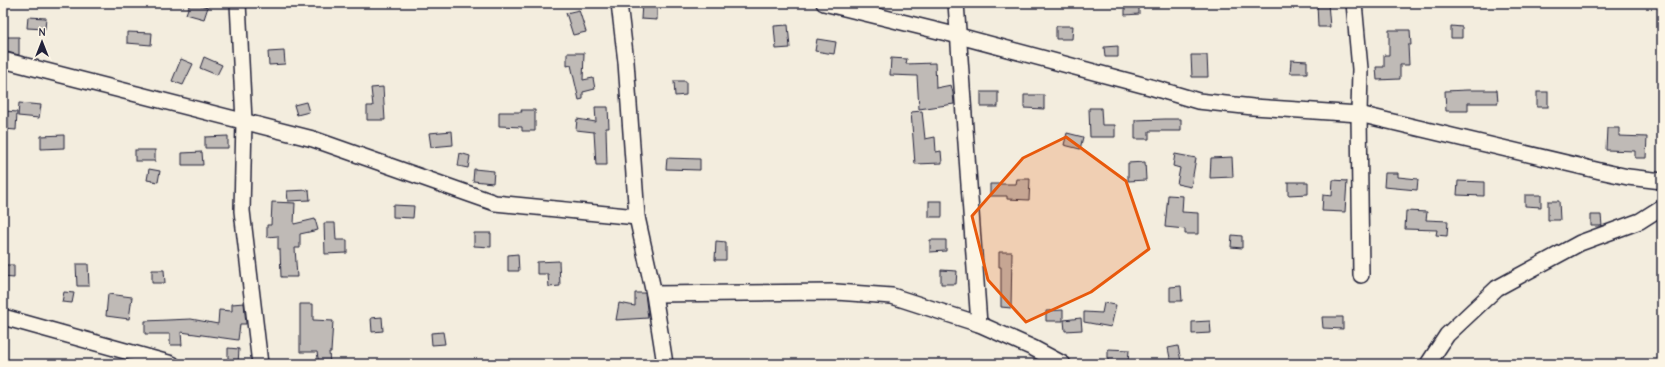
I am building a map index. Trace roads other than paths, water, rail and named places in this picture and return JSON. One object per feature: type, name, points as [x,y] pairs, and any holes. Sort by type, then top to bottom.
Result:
[{"type":"street","points":[[238,3],[244,121],[242,211],[260,364]]},
{"type":"street","points":[[619,3],[626,62],[637,217],[654,294],[664,364]]},
{"type":"street","points":[[824,3],[959,36],[1198,101],[1253,107],[1359,114],[1600,171],[1628,177],[1662,181]]},
{"type":"street","points":[[956,3],[979,324]]},
{"type":"street","points":[[1354,3],[1360,69],[1359,114],[1361,275]]},
{"type":"street","points":[[3,60],[313,139],[495,203],[637,217]]},
{"type":"street","points":[[1428,364],[1447,335],[1497,288],[1580,243],[1640,221],[1662,207]]},
{"type":"street","points":[[654,294],[836,292],[892,296],[979,324],[1033,348],[1063,364]]},
{"type":"street","points":[[3,317],[172,364]]}]
